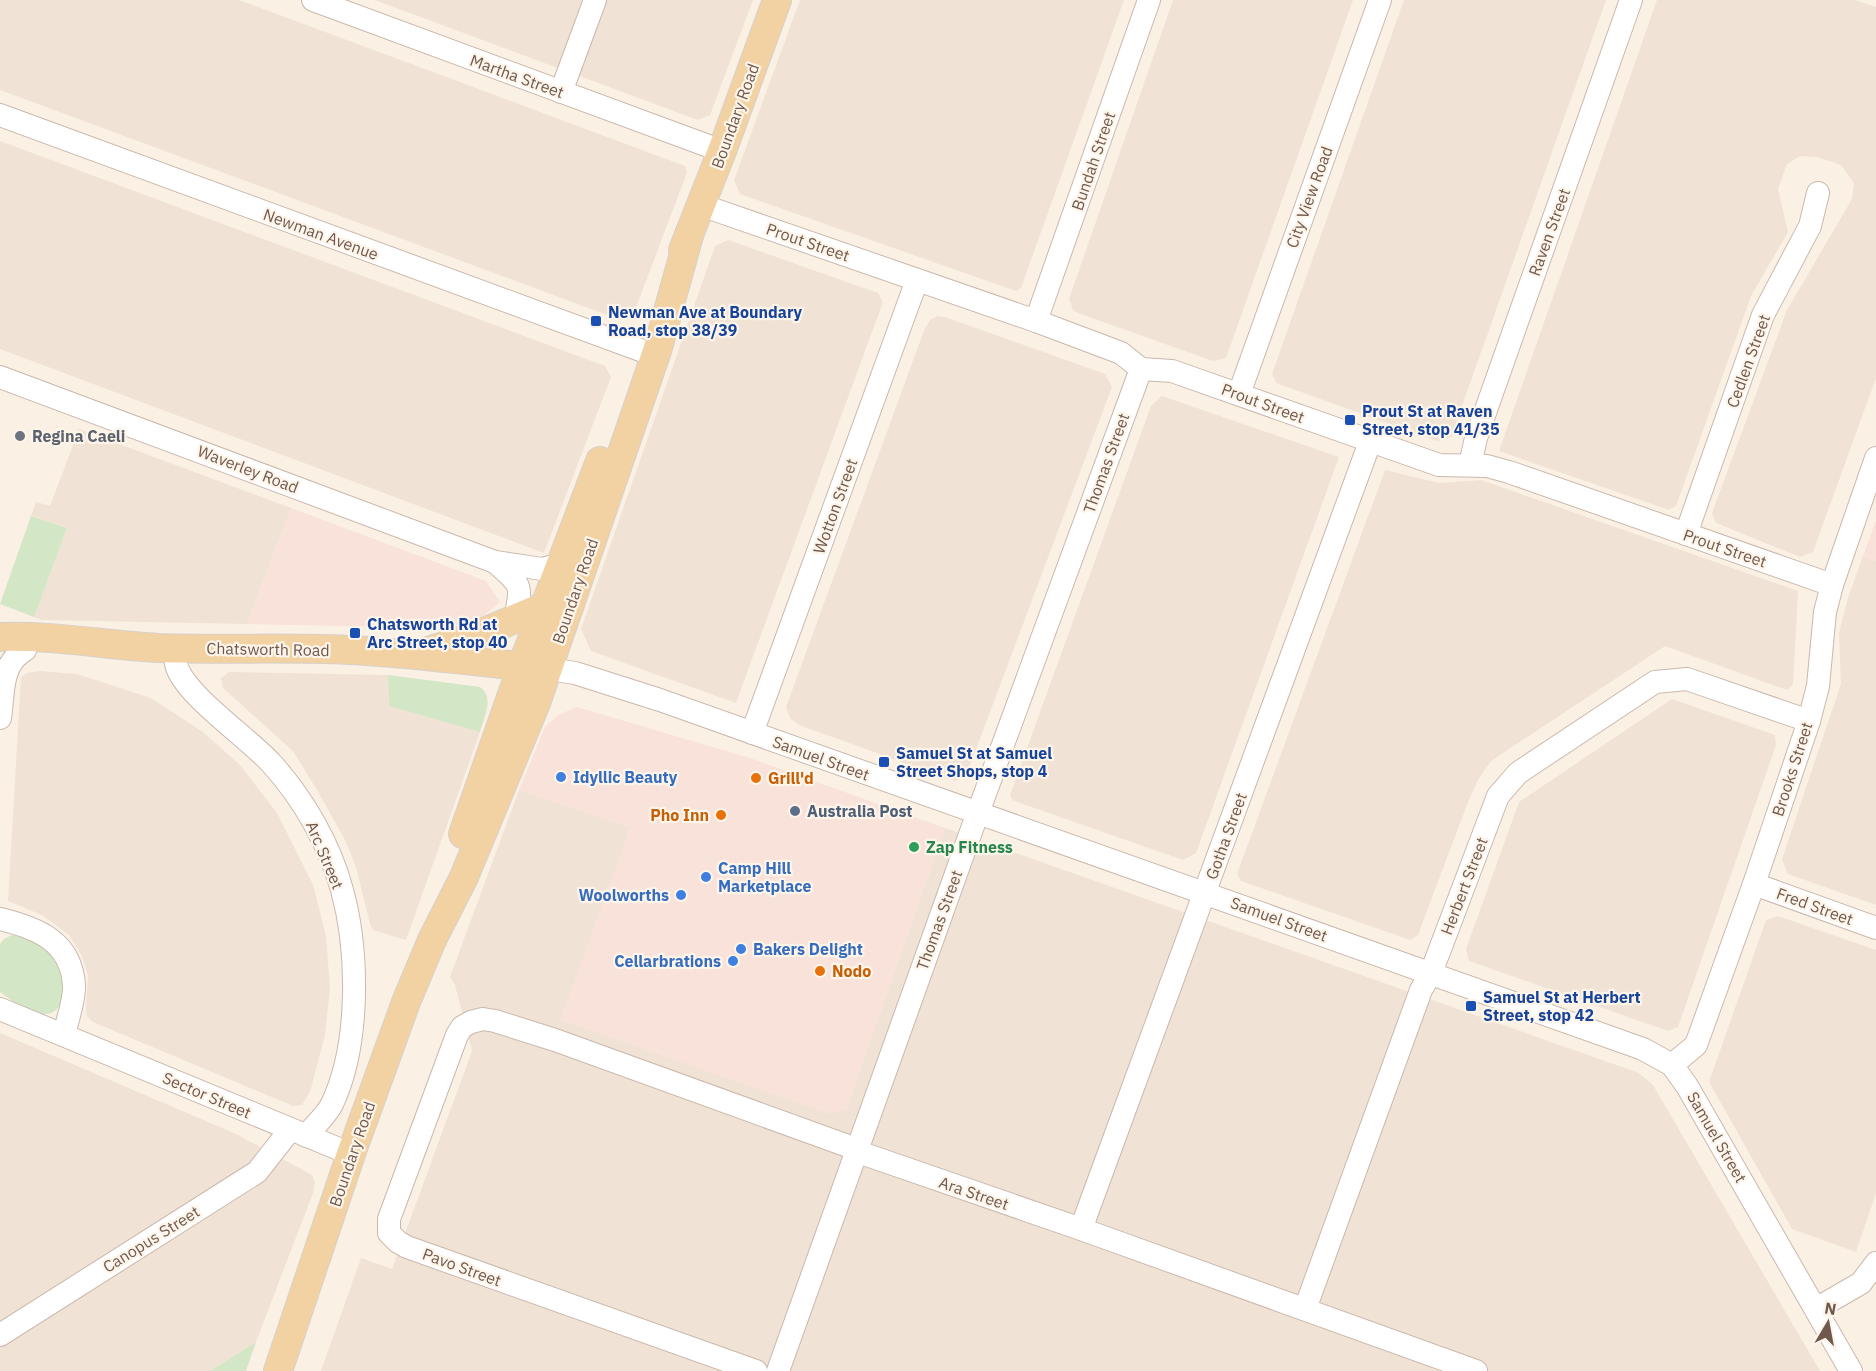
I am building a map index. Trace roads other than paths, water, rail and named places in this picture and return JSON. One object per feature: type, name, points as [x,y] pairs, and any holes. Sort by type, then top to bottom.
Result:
[{"type":"main road","name":"Boundary Road","points":[[278,1371],[351,1154],[406,1002],[432,940],[469,866],[515,758],[535,667],[543,607],[701,206],[777,0]]},
{"type":"main road","name":"Boundary Road","points":[[535,667],[657,351],[690,232]]},
{"type":"main road","name":"Chatsworth Road","points":[[418,654],[472,637],[543,607]]},
{"type":"main road","name":"Chatsworth Road","points":[[0,637],[59,638],[117,646],[348,650],[418,654],[535,667]]},
{"type":"main road","name":"Chatsworth Road","points":[[13,650],[85,650],[117,646]]},
{"type":"street","name":"Martha Street","points":[[313,0],[336,4],[561,92],[722,151]]},
{"type":"street","points":[[561,92],[595,0]]},
{"type":"street","name":"Bundah Street","points":[[1036,321],[1149,0]]},
{"type":"street","name":"City View Road","points":[[1239,394],[1380,0]]},
{"type":"street","name":"Raven Street","points":[[1470,465],[1476,438],[1631,0]]},
{"type":"street","name":"Newman Avenue","points":[[0,115],[643,351]]},
{"type":"street","name":"Cedlen Street","points":[[1686,534],[1763,315],[1810,226],[1818,193]]},
{"type":"street","name":"Prout Street","points":[[701,206],[1036,321],[1121,353],[1141,369],[1172,371],[1439,465],[1488,466],[1509,472],[1832,585]]},
{"type":"street","name":"Wotton Street","points":[[752,733],[917,280]]},
{"type":"street","name":"Thomas Street","points":[[778,1371],[977,813],[1141,369]]},
{"type":"street","name":"Waverley Road","points":[[0,376],[495,562],[542,569],[560,564]]},
{"type":"street","name":"Gotha Street","points":[[1081,1229],[1370,442]]},
{"type":"street","name":"Brooks Street","points":[[1672,1065],[1696,1045],[1809,721],[1818,686],[1825,612],[1832,585],[1871,488],[1876,458]]},
{"type":"street","name":"Waverley Road","points":[[495,562],[516,580],[521,594],[515,618]]},
{"type":"street","name":"Arc Street","points":[[174,648],[177,668],[182,678],[271,763],[288,783],[311,819],[330,857],[342,890],[352,951],[354,990],[351,1039],[331,1106],[298,1133]]},
{"type":"street","points":[[0,718],[13,650]]},
{"type":"street","name":"Samuel Street","points":[[535,667],[575,673],[660,700],[1643,1049],[1672,1065],[1687,1086],[1851,1371]]},
{"type":"street","name":"Herbert Street","points":[[1305,1309],[1422,987],[1431,973],[1498,796],[1518,773],[1655,682],[1687,679],[1809,721]]},
{"type":"street","name":"Fred Street","points":[[1754,884],[1876,928]]},
{"type":"street","points":[[0,919],[22,924],[48,936],[65,953],[74,987],[64,1035]]},
{"type":"street","name":"Sector Street","points":[[0,1009],[351,1154]]},
{"type":"street","name":"Ara Street","points":[[471,1022],[483,1019],[495,1021],[555,1040],[1476,1371]]},
{"type":"street","name":"Pavo Street","points":[[471,1022],[462,1027],[457,1035],[389,1219],[389,1233],[407,1247],[756,1371]]},
{"type":"street","name":"Canopus Street","points":[[0,1335],[257,1172],[298,1133]]},
{"type":"street","points":[[1816,1309],[1861,1283],[1876,1263]]},
{"type":"place","name":"Newman Ave at Boundary Road, stop 38/39","points":[[596,321]]},
{"type":"place","name":"Prout St at Raven Street, stop 41/35","points":[[1350,420]]},
{"type":"place","name":"Regina Caeli","points":[[20,436]]},
{"type":"place","name":"Chatsworth Rd at Arc Street, stop 40","points":[[355,633]]},
{"type":"place","name":"Samuel St at Samuel Street Shops, stop 4","points":[[884,762]]},
{"type":"place","name":"Idyllic Beauty","points":[[561,777]]},
{"type":"place","name":"Grill'd","points":[[756,778]]},
{"type":"place","name":"Australia Post","points":[[795,811]]},
{"type":"place","name":"Pho Inn","points":[[721,815]]},
{"type":"place","name":"Zap Fitness","points":[[914,847]]},
{"type":"place","name":"Camp Hill Marketplace","points":[[706,877]]},
{"type":"place","name":"Woolworths","points":[[681,895]]},
{"type":"place","name":"Bakers Delight","points":[[741,949]]},
{"type":"place","name":"Cellarbrations","points":[[733,961]]},
{"type":"place","name":"Nodo","points":[[820,971]]},
{"type":"place","name":"Samuel St at Herbert Street, stop 42","points":[[1471,1006]]}]
